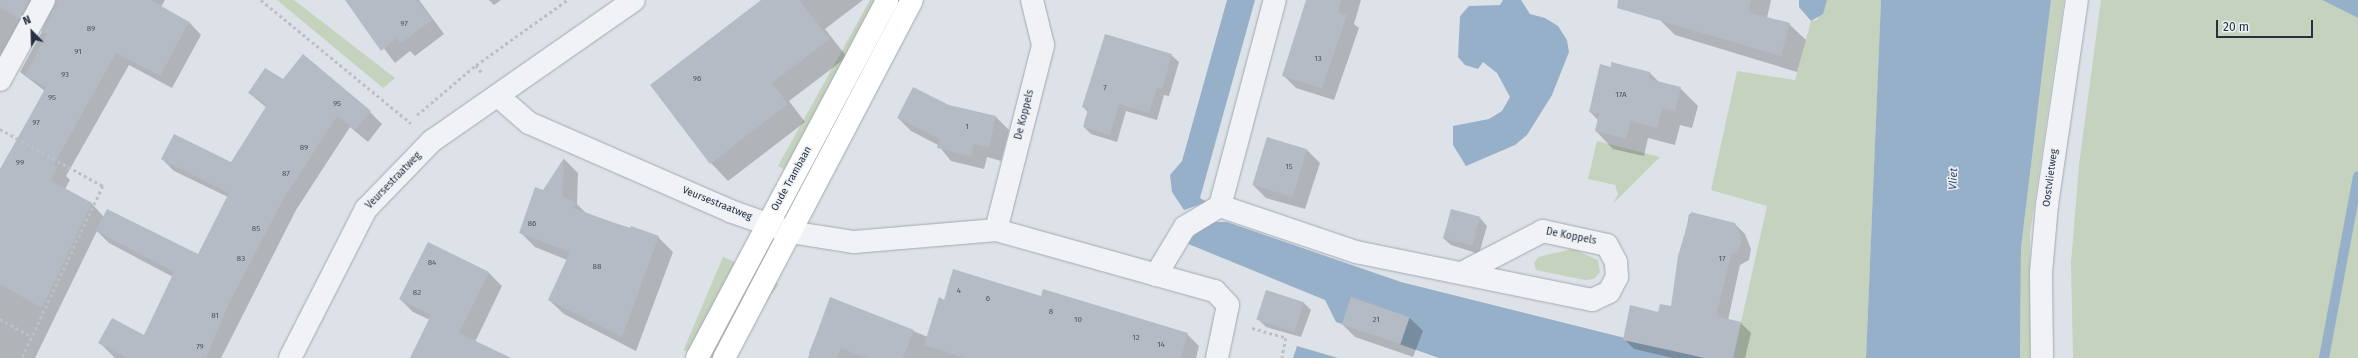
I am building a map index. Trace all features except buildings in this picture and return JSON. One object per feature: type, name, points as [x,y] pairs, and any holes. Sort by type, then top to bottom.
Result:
[{"type":"street","points":[[0,80],[44,0]]},
{"type":"street","name":"Veursestraatweg","points":[[290,358],[366,209],[432,140],[498,96],[634,0]]},
{"type":"street","name":"Oude Trambaan","points":[[697,358],[887,0]]},
{"type":"street","points":[[724,358],[912,0]]},
{"type":"street","name":"De Koppels","points":[[996,230],[1043,45],[1032,0]]},
{"type":"street","points":[[1156,275],[1185,226],[1218,207],[1275,0]]},
{"type":"street","name":"Oostvlietweg","points":[[2042,358],[2041,272],[2047,205],[2077,0]]},
{"type":"street","name":"Veursestraatweg","points":[[498,96],[528,123],[767,224]]},
{"type":"street","name":"De Koppels","points":[[1218,207],[1356,252],[1592,300],[1609,292],[1617,277],[1616,262],[1607,245],[1543,231],[1462,273]]},
{"type":"street","points":[[767,224],[790,232],[854,242],[996,230],[1215,291],[1227,313],[1217,358]]},
{"type":"path","points":[[261,0],[432,140]]},
{"type":"path","points":[[0,129],[104,186],[22,358]]},
{"type":"path","points":[[1227,313],[1286,338],[1282,358]]},
{"type":"path","points":[[0,319],[32,337]]},
{"type":"green space","points":[[277,0],[294,0],[395,78],[383,88]]},
{"type":"green space","points":[[870,0],[878,0],[785,170],[778,166]]},
{"type":"green space","points":[[1827,0],[1881,0],[1866,358],[1733,358],[1767,206],[1711,190],[1737,71],[1795,80],[1811,21],[1817,20]]},
{"type":"green space","points":[[2051,0],[2064,0],[2030,234],[2030,358],[2020,358],[2021,248]]},
{"type":"green space","points":[[2101,0],[2322,0],[2358,18],[2358,358],[2073,358],[2071,263],[2079,165]]},
{"type":"green space","points":[[1597,141],[1660,157],[1613,204],[1618,194],[1615,185],[1588,179]]},
{"type":"green space","points":[[1573,249],[1598,260],[1600,272],[1594,279],[1585,280],[1536,270],[1534,263],[1538,257]]},
{"type":"green space","points":[[723,257],[735,262],[696,355],[684,350]]},
{"type":"green space","points":[[750,270],[757,274],[755,278],[713,358],[705,358]]},
{"type":"green space","points":[[773,280],[779,284],[730,357],[724,353]]},
{"type":"water","points":[[1227,0],[1255,0],[1200,198],[1207,202],[1184,210],[1172,192],[1170,175],[1182,161]]},
{"type":"water","points":[[1503,0],[1521,0],[1530,14],[1545,18],[1558,26],[1567,40],[1569,52],[1552,95],[1527,135],[1515,145],[1466,166],[1453,145],[1453,126],[1489,119],[1502,111],[1510,97],[1497,73],[1483,62],[1478,69],[1465,65],[1458,57],[1460,16],[1469,6],[1500,5]]},
{"type":"water","points":[[1799,0],[1827,0],[1823,14],[1811,21],[1799,7]]},
{"type":"water","name":"Vliet","points":[[1881,0],[2051,0],[2021,248],[2020,358],[1866,358]]},
{"type":"water","points":[[2322,0],[2358,0],[2358,18]]},
{"type":"water","points":[[1209,222],[1227,222],[1401,282],[1705,358],[1439,358],[1336,322],[1325,300],[1186,243]]},
{"type":"water","points":[[1297,346],[1338,358],[1293,358]]},
{"type":"waterway","points":[[2324,358],[2358,176]]}]
